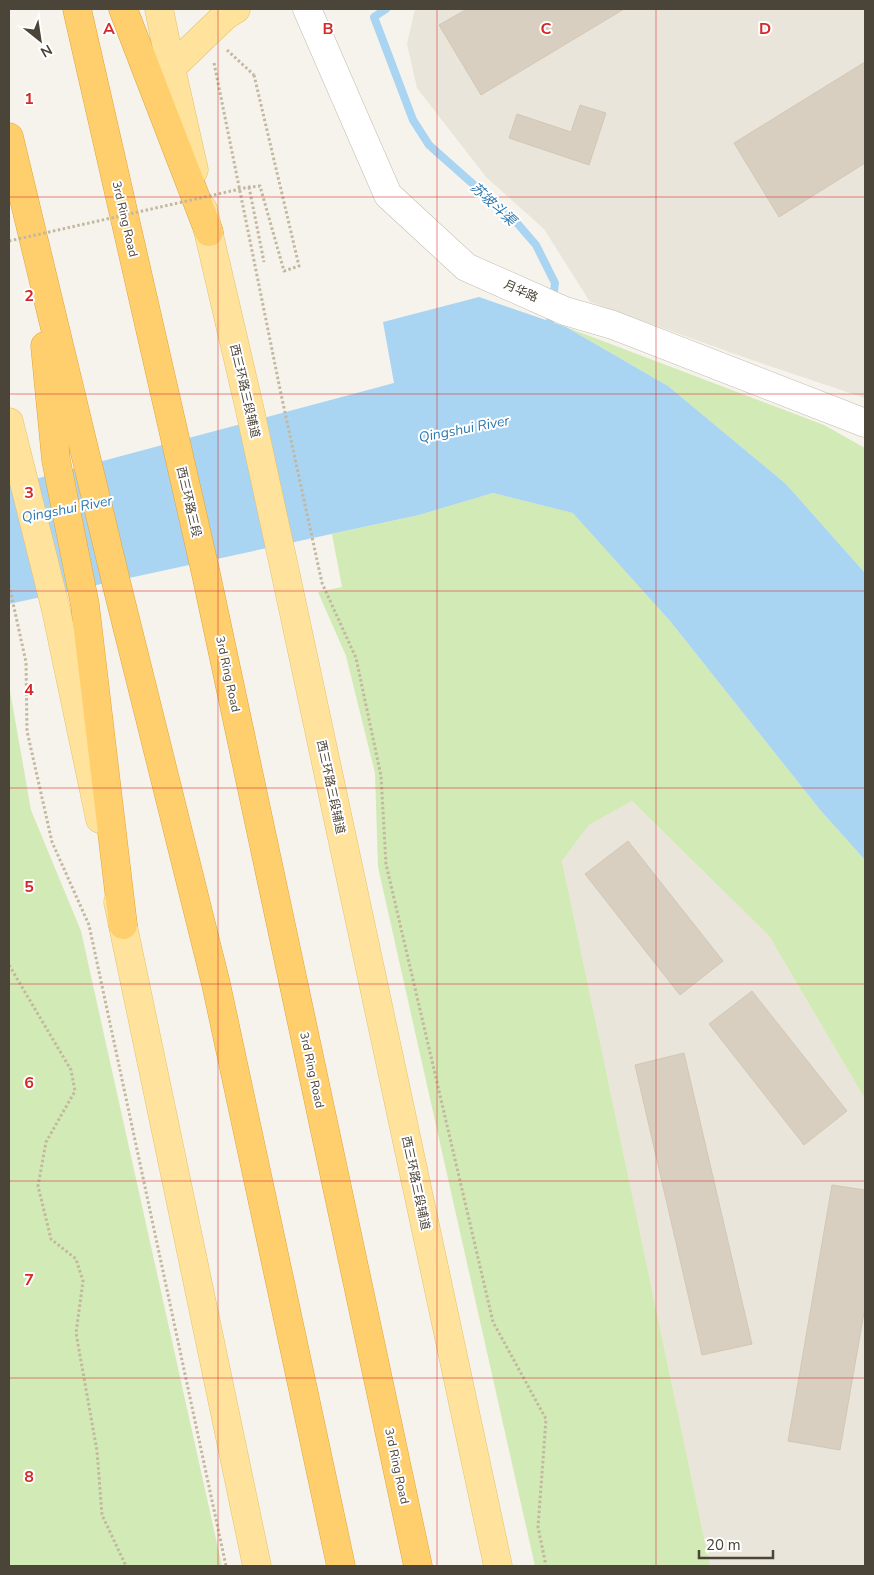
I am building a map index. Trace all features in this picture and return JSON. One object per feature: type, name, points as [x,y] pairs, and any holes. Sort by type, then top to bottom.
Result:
[{"type":"highway","name":"3rd Ring Road","points":[[77,9],[172,429]]},
{"type":"highway","points":[[123,9],[209,232]]},
{"type":"highway","points":[[9,137],[119,594],[216,984],[341,1566]]},
{"type":"highway","points":[[36,252],[56,460],[85,605],[123,925]]},
{"type":"highway","name":"西三环路三段","points":[[172,429],[206,574]]},
{"type":"highway","name":"3rd Ring Road","points":[[206,574],[418,1566]]},
{"type":"main road","name":"西三环路三段辅道","points":[[159,9],[283,562],[498,1566]]},
{"type":"main road","points":[[171,68],[225,16],[236,9]]},
{"type":"main road","points":[[9,422],[56,610],[257,1566]]},
{"type":"street","name":"月华路","points":[[307,9],[388,195],[466,267],[565,311],[613,325],[865,423]]},
{"type":"path","points":[[9,241],[260,186],[284,271],[299,266],[254,75],[208,32]]},
{"type":"path","points":[[208,32],[281,394],[322,583],[356,658],[381,776],[386,864],[493,1322],[546,1419],[538,1527],[546,1566]]},
{"type":"path","points":[[249,187],[264,262]]},
{"type":"path","points":[[9,585],[26,662],[26,730],[52,842],[88,925],[226,1566]]},
{"type":"path","points":[[9,965],[71,1070],[74,1090],[46,1142],[38,1186],[51,1239],[76,1259],[83,1281],[76,1333],[97,1452],[102,1515],[126,1566]]},
{"type":"shaded area","points":[[415,9],[865,9],[865,398],[590,302],[544,229],[486,177],[417,88],[407,44]]},
{"type":"shaded area","points":[[632,801],[769,936],[865,1099],[865,1566],[710,1566],[562,861],[589,825]]},
{"type":"green space","points":[[566,327],[824,425],[865,448],[865,573],[786,484],[668,386]]},
{"type":"green space","points":[[493,493],[574,513],[670,621],[821,811],[865,860],[865,1099],[769,936],[632,801],[589,825],[562,861],[710,1566],[535,1566],[378,867],[375,773],[346,656],[318,592],[342,587],[332,534],[419,515]]},
{"type":"green space","points":[[9,685],[31,810],[81,931],[222,1566],[9,1566]]},
{"type":"water","name":"Qingshui River","points":[[479,297],[566,327],[668,386],[786,484],[865,573],[865,860],[821,811],[670,621],[573,513],[493,493],[419,515],[9,604],[9,486],[394,383],[383,322]]},
{"type":"building","points":[[467,9],[624,9],[481,95],[439,25]]},
{"type":"building","points":[[865,62],[865,163],[779,217],[734,143]]},
{"type":"building","points":[[580,105],[606,113],[589,165],[509,138],[517,114],[571,132]]},
{"type":"building","points":[[628,841],[723,961],[680,995],[585,874]]},
{"type":"building","points":[[752,991],[847,1111],[804,1145],[709,1024]]},
{"type":"building","points":[[684,1053],[752,1344],[702,1355],[635,1065]]},
{"type":"building","points":[[832,1185],[865,1190],[865,1307],[840,1450],[788,1441]]},
{"type":"waterway","name":"苏坡斗渠","points":[[386,9],[374,17],[413,120],[429,145],[517,223],[536,245],[555,283],[549,330]]}]
